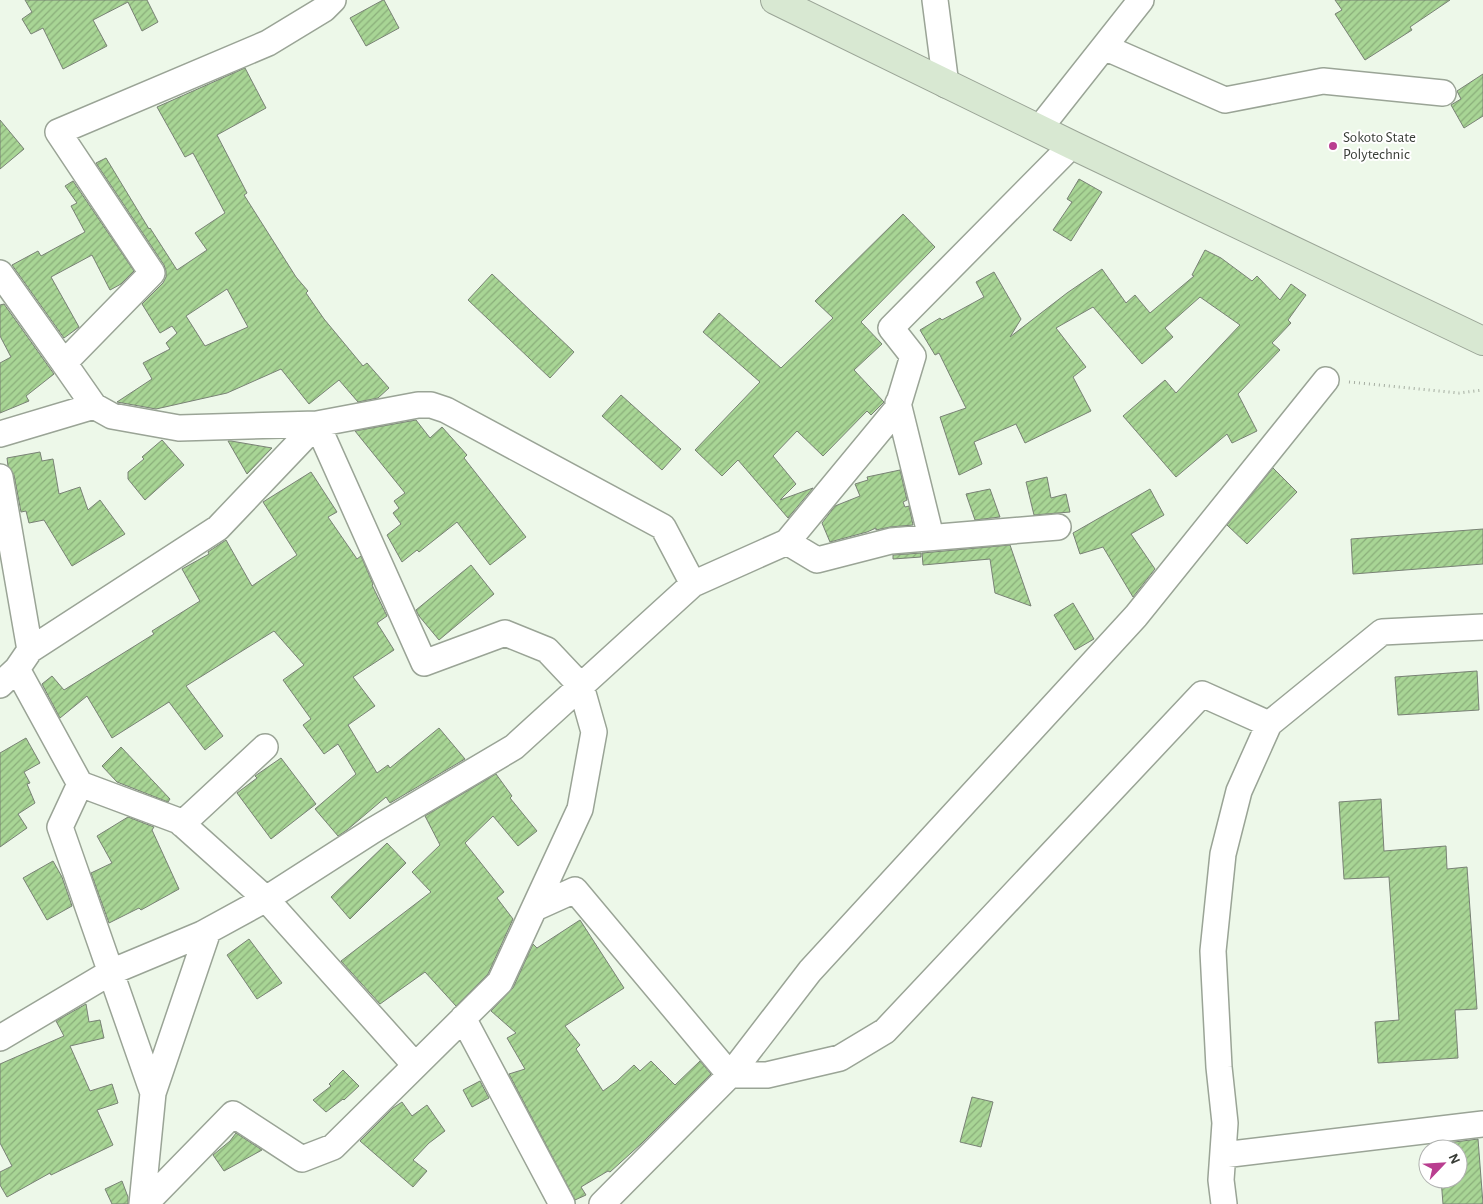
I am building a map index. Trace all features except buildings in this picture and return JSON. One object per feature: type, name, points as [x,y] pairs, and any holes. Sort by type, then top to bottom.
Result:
[{"type":"street","points":[[64,363],[152,273],[58,132],[268,43],[324,9],[333,0]]},
{"type":"street","points":[[775,0],[946,85],[1483,341]]},
{"type":"street","points":[[935,0],[946,85]]},
{"type":"street","points":[[1039,129],[1141,0]]},
{"type":"street","points":[[1104,47],[1225,100],[1323,81],[1443,93]]},
{"type":"street","points":[[0,1038],[111,972],[208,931],[266,900],[372,831],[514,747],[693,584],[787,542],[896,410],[914,356],[891,328],[1072,145]]},
{"type":"street","points":[[0,273],[94,406],[112,416],[179,428],[317,424],[418,405],[431,405],[446,410],[663,527],[693,584]]},
{"type":"street","points":[[602,1204],[730,1075],[810,971],[1136,616],[1326,380]]},
{"type":"street","points":[[898,403],[931,537]]},
{"type":"street","points":[[0,434],[94,406]]},
{"type":"street","points":[[16,668],[218,528],[317,424]]},
{"type":"street","points":[[144,1204],[233,1114],[302,1159],[333,1147],[500,982],[580,809],[594,732],[581,686],[547,650],[505,632],[424,663],[317,424]]},
{"type":"street","points":[[0,477],[16,668],[80,784],[179,821],[266,900],[415,1065]]},
{"type":"street","points":[[787,542],[817,560],[891,541],[1058,527]]},
{"type":"street","points":[[1224,1204],[1220,1180],[1225,1123],[1219,1067],[1213,951],[1223,854],[1239,791],[1269,724],[1382,632],[1483,627]]},
{"type":"street","points":[[730,1075],[766,1075],[840,1058],[885,1031],[1202,694],[1269,724]]},
{"type":"street","points":[[182,824],[265,747]]},
{"type":"street","points":[[80,784],[60,827],[153,1093]]},
{"type":"street","points":[[535,908],[575,890],[730,1075]]},
{"type":"street","points":[[144,1204],[153,1093],[208,931]]},
{"type":"street","points":[[463,1018],[562,1204]]},
{"type":"street","points":[[1223,1154],[1483,1124]]},
{"type":"path","points":[[1326,380],[1459,393],[1483,390]]},
{"type":"place","name":"Sokoto State Polytechnic","points":[[1333,146]]}]
